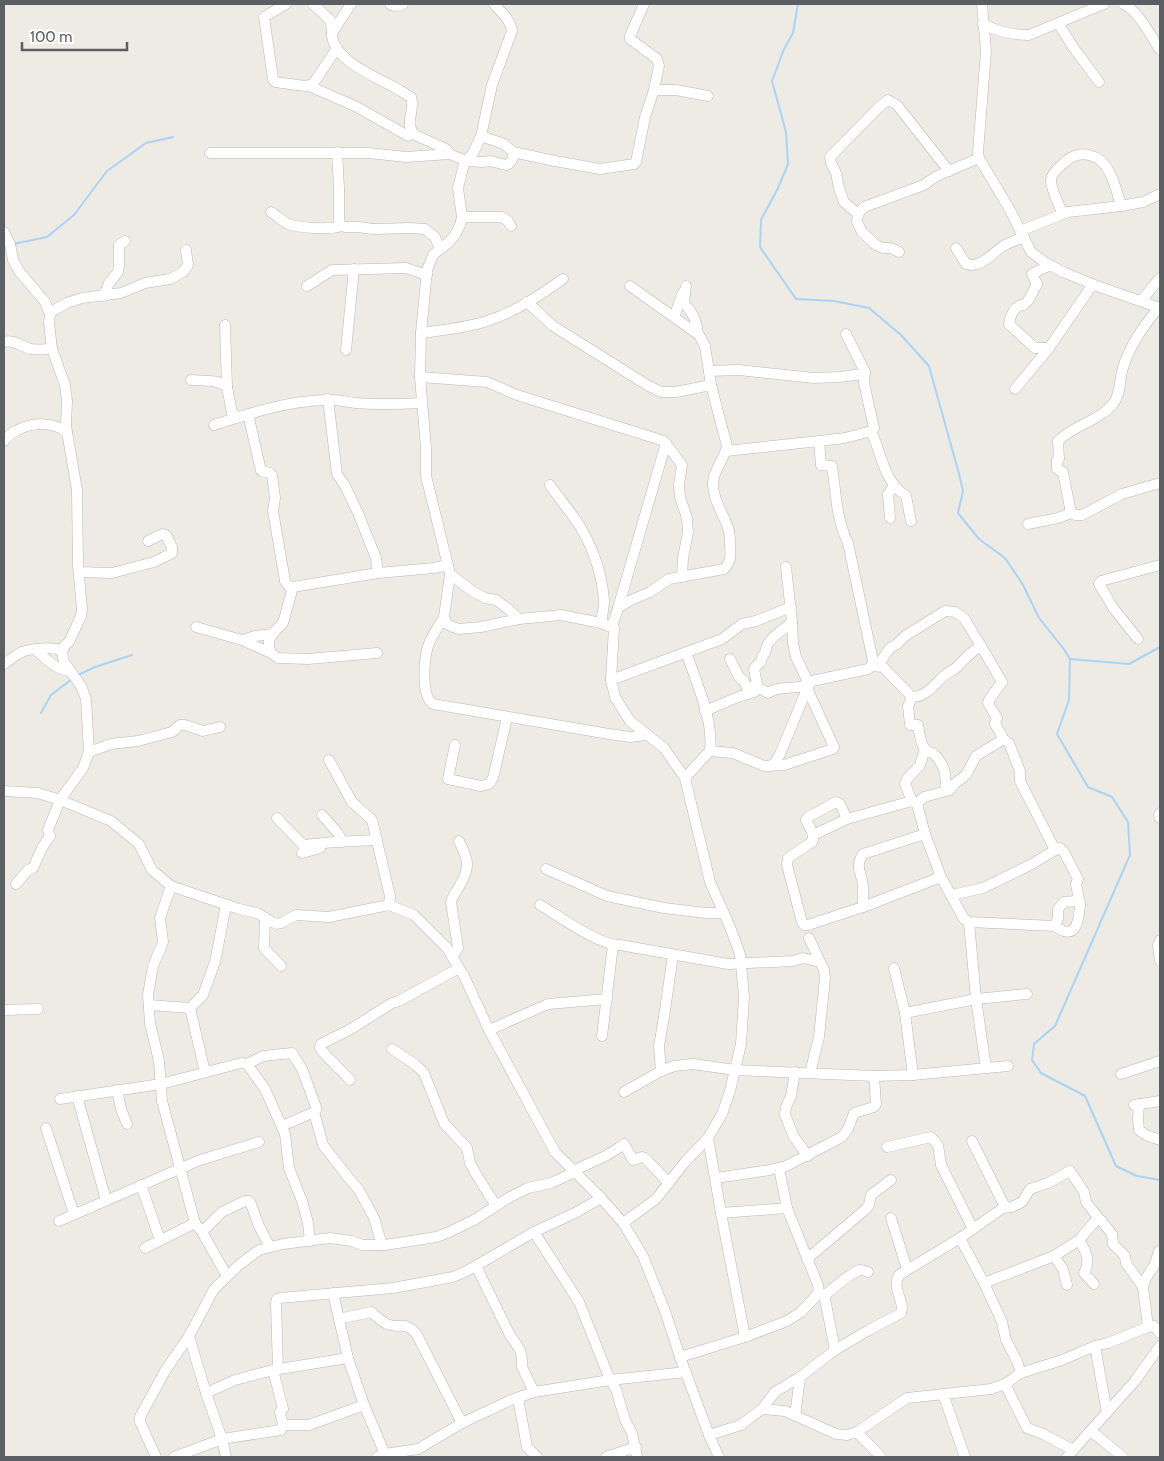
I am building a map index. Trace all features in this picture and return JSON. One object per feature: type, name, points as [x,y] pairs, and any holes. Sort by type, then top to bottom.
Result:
[{"type":"street","points":[[286,4],[264,16],[275,82],[309,86],[357,107],[408,136],[412,133]]},
{"type":"street","points":[[313,4],[331,21],[332,37],[341,53],[361,70],[411,97],[413,107],[409,126],[412,133],[446,149],[450,154]]},
{"type":"street","points":[[332,33],[351,4]]},
{"type":"street","points":[[390,4],[392,6],[403,4]]},
{"type":"street","points":[[494,4],[509,20],[512,25],[512,31],[492,85],[481,136],[473,153],[464,164],[458,188],[462,217],[460,225],[455,235],[433,255],[427,270],[421,333],[420,377],[426,448],[426,476],[449,570],[444,617],[430,642],[425,664],[426,695],[433,704],[507,718],[630,737],[647,735]]},
{"type":"street","points":[[481,136],[504,144],[513,152],[555,161],[600,169],[634,164],[659,66],[658,61],[630,39],[644,4]]},
{"type":"street","points":[[982,4],[986,51],[979,158],[1031,252],[1050,265],[1094,284],[1159,307],[1136,338],[1122,372],[1120,390],[1113,404],[1092,421],[1058,441],[1058,468],[1063,472],[1071,513]]},
{"type":"street","points":[[983,24],[996,31],[1029,35],[1104,4]]},
{"type":"street","points":[[1123,4],[1128,5],[1138,17],[1160,50]]},
{"type":"street","points":[[1058,23],[1073,47],[1100,82]]},
{"type":"street","points":[[309,86],[313,84],[338,48]]},
{"type":"street","points":[[654,90],[676,90],[708,96]]},
{"type":"street","points":[[858,214],[844,202],[838,188],[836,173],[830,157],[888,100],[897,105],[949,171]]},
{"type":"street","points":[[210,153],[337,152],[406,157],[450,154],[466,161],[490,161],[506,165],[510,163],[513,152]]},
{"type":"street","points":[[337,152],[339,221],[341,226]]},
{"type":"street","points":[[1063,214],[1051,182],[1052,175],[1077,155],[1088,155],[1101,160],[1113,179],[1121,206]]},
{"type":"street","points":[[899,252],[892,248],[883,248],[876,245],[862,232],[857,222],[858,214],[864,207],[924,184],[935,177],[979,158]]},
{"type":"street","points":[[956,248],[966,264],[972,266],[980,263],[1022,234],[1068,212],[1143,202],[1160,194]]},
{"type":"street","points":[[271,212],[287,224],[294,225],[335,228],[341,226],[373,229],[425,229],[435,237],[440,250]]},
{"type":"street","points":[[462,217],[502,217],[511,226]]},
{"type":"street","points":[[4,233],[10,244],[13,260],[19,271],[45,302],[50,314],[52,349],[65,385],[67,433],[77,490],[78,572],[82,609],[81,616],[69,642],[65,645],[62,652],[64,662],[81,686],[86,700],[89,752],[83,768],[60,800],[48,830],[50,836],[33,868],[28,870],[16,884]]},
{"type":"street","points":[[104,296],[109,283],[118,272],[120,265],[118,247],[125,241]]},
{"type":"street","points":[[50,314],[56,309],[82,298],[121,293],[145,283],[170,279],[183,272],[188,265],[186,250]]},
{"type":"street","points":[[1049,348],[1035,348],[1009,324],[1014,310],[1028,301],[1036,284],[1032,274],[1050,265]]},
{"type":"street","points":[[307,286],[332,270],[406,268],[427,275]]},
{"type":"street","points":[[346,350],[354,269]]},
{"type":"street","points":[[1140,301],[1160,278]]},
{"type":"street","points":[[421,333],[486,322],[528,302],[562,279]]},
{"type":"street","points":[[1015,389],[1049,348],[1094,284]]},
{"type":"street","points":[[618,608],[650,592],[670,579],[724,569],[729,564],[731,558],[730,532],[715,495],[713,481],[719,463],[726,451],[726,446],[711,385],[703,340],[698,334],[630,286]]},
{"type":"street","points":[[674,317],[686,286],[684,303],[692,311],[698,334]]},
{"type":"street","points":[[528,302],[553,326],[647,386],[661,392],[676,392],[711,385]]},
{"type":"street","points":[[225,325],[227,387],[232,413],[238,417]]},
{"type":"street","points":[[726,451],[845,438],[871,431],[874,428],[864,383],[864,374],[846,334]]},
{"type":"street","points":[[4,342],[9,341],[30,349],[52,349]]},
{"type":"street","points":[[709,371],[739,370],[814,378],[864,374]]},
{"type":"street","points":[[420,377],[487,382],[518,395],[664,441],[682,465],[679,485],[680,497],[687,518],[688,532],[683,558],[682,577]]},
{"type":"street","points":[[191,380],[219,382],[227,387]]},
{"type":"street","points":[[214,425],[295,402],[328,399],[356,403],[421,403]]},
{"type":"street","points":[[328,399],[337,474],[358,513],[376,558],[378,573]]},
{"type":"street","points":[[248,414],[261,471],[272,475],[275,498],[273,512],[285,581],[288,586],[293,587],[378,573],[434,568],[449,570],[472,591],[485,598],[496,600],[519,619]]},
{"type":"street","points":[[4,442],[15,431],[42,424],[53,425],[67,433]]},
{"type":"street","points":[[871,431],[878,445],[883,466],[894,486],[906,496],[911,521]]},
{"type":"street","points":[[819,441],[821,465],[832,466],[836,500],[844,535],[848,543],[875,666]]},
{"type":"street","points":[[623,1223],[656,1199],[708,1138],[722,1114],[742,1044],[744,997],[740,954],[710,882],[685,778],[664,748],[630,721],[615,697],[611,680],[614,631],[612,627],[666,443]]},
{"type":"street","points":[[1028,524],[1058,518],[1071,513],[1082,515],[1122,494],[1160,483]]},
{"type":"street","points":[[550,486],[581,528],[598,566],[604,602],[602,623]]},
{"type":"street","points":[[890,518],[888,494],[894,486]]},
{"type":"street","points":[[78,572],[112,573],[154,562],[172,553],[172,547],[166,534],[148,541]]},
{"type":"street","points":[[376,558],[397,572]]},
{"type":"street","points":[[1138,639],[1114,609],[1099,584],[1102,581],[1160,565]]},
{"type":"street","points":[[710,751],[733,752],[764,766],[770,766],[784,765],[834,748],[796,658],[786,567]]},
{"type":"street","points":[[271,653],[269,640],[283,623],[293,587]]},
{"type":"street","points":[[611,680],[722,639],[742,624],[756,621],[791,607]]},
{"type":"street","points":[[507,608],[536,617]]},
{"type":"street","points":[[770,766],[775,763],[780,754],[808,686],[812,681],[875,666],[890,648],[905,636],[945,611],[955,612],[964,618],[975,634],[1002,682],[988,703],[997,718],[995,724],[1002,738],[1008,743],[1020,771],[1020,781],[1055,850]]},
{"type":"street","points":[[444,617],[447,624],[459,629],[481,627],[519,619],[561,615],[602,623],[612,627]]},
{"type":"street","points":[[758,689],[754,668],[762,662],[762,657],[771,639],[792,622]]},
{"type":"street","points":[[196,627],[242,640],[278,658],[308,659],[377,653]]},
{"type":"street","points":[[242,640],[273,634]]},
{"type":"street","points":[[912,697],[933,688],[945,674],[956,669],[972,650],[981,646]]},
{"type":"street","points":[[4,664],[21,652],[56,648],[64,650]]},
{"type":"street","points":[[36,650],[53,665],[70,671]]},
{"type":"street","points":[[685,778],[710,751],[711,736],[686,652]]},
{"type":"street","points":[[730,659],[738,677],[744,681],[746,686],[770,693],[775,689],[784,687],[792,689],[808,686]]},
{"type":"street","points":[[875,666],[883,667],[912,697]]},
{"type":"street","points":[[705,711],[758,689]]},
{"type":"street","points":[[912,697],[908,706],[910,724],[918,725],[921,742],[929,752],[933,753],[941,761],[947,776],[945,791]]},
{"type":"street","points":[[456,746],[448,779],[481,786],[489,784],[495,769],[507,718]]},
{"type":"street","points":[[89,752],[111,744],[138,741],[172,732],[180,725],[185,724],[203,731],[220,727]]},
{"type":"street","points":[[813,836],[847,819],[914,802],[924,797],[950,790],[954,784],[964,777],[976,756],[1000,742],[1002,738]]},
{"type":"street","points":[[926,749],[920,765],[906,781],[906,784],[942,877],[964,919],[969,922],[1055,926],[1061,930],[1072,931],[1079,920],[1080,904],[1076,884],[1078,879],[1060,848],[983,888],[952,895]]},
{"type":"street","points":[[329,760],[352,802],[372,820],[390,896],[389,905]]},
{"type":"street","points":[[4,791],[38,792],[111,821],[139,844],[152,870],[171,886],[226,905],[257,913],[277,924],[296,915],[329,916],[389,905],[414,915],[447,948],[459,968],[489,1030],[555,1152],[623,1223],[643,1256],[665,1311],[709,1436],[720,1457]]},
{"type":"street","points":[[847,819],[840,804],[836,802],[808,817],[806,820],[814,839],[788,858],[787,862],[804,925],[863,907],[942,877]]},
{"type":"street","points":[[1160,812],[1160,818]]},
{"type":"street","points":[[322,815],[338,833],[338,842]]},
{"type":"street","points":[[277,818],[303,845],[377,840]]},
{"type":"street","points":[[863,907],[863,884],[858,869],[859,861],[863,854],[925,834]]},
{"type":"street","points":[[452,957],[458,948],[451,902],[467,870],[468,862],[459,841]]},
{"type":"street","points":[[302,853],[338,842]]},
{"type":"street","points":[[546,869],[606,896],[664,908],[724,913]]},
{"type":"street","points":[[171,886],[160,918],[163,942],[153,966],[148,995],[150,1023],[159,1061],[162,1102],[195,1224],[202,1232],[227,1276]]},
{"type":"street","points":[[1055,926],[1060,905],[1064,902],[1076,901],[1080,904]]},
{"type":"street","points":[[149,1005],[190,1008],[204,995],[214,962],[226,905]]},
{"type":"street","points":[[540,905],[594,937],[613,945],[728,964],[793,961],[803,958],[820,962]]},
{"type":"street","points":[[265,918],[264,948],[281,966]]},
{"type":"street","points":[[969,922],[976,1000],[986,1068]]},
{"type":"street","points":[[803,958],[809,947],[808,925]]},
{"type":"street","points":[[808,938],[824,970],[825,978],[819,1037],[810,1073]]},
{"type":"street","points":[[1160,940],[1158,945],[1160,961]]},
{"type":"street","points":[[602,1036],[613,945]]},
{"type":"street","points":[[661,1071],[659,1046],[673,954]]},
{"type":"street","points":[[350,1080],[322,1051],[320,1048],[321,1044],[352,1029],[392,1003],[459,968]]},
{"type":"street","points":[[894,968],[905,1013],[913,1075]]},
{"type":"street","points":[[905,1013],[976,1000],[1027,994]]},
{"type":"street","points":[[489,1030],[548,1004],[607,999]]},
{"type":"street","points":[[190,1008],[205,1072]]},
{"type":"street","points":[[4,1010],[38,1009]]},
{"type":"street","points":[[392,1049],[416,1065],[424,1073],[444,1123],[466,1148],[470,1163],[496,1206]]},
{"type":"street","points":[[60,1098],[162,1084],[241,1063],[247,1064],[263,1056],[292,1053],[302,1069],[316,1107],[314,1112],[323,1145],[359,1190],[374,1218],[382,1245]]},
{"type":"street","points":[[1121,1074],[1160,1061]]},
{"type":"street","points":[[247,1064],[265,1089],[285,1134],[289,1168],[302,1200],[310,1241]]},
{"type":"street","points":[[624,1092],[661,1071],[674,1066],[693,1064],[735,1070],[874,1076],[913,1075],[1008,1066]]},
{"type":"street","points":[[795,1072],[791,1096],[785,1114],[794,1137],[808,1156]]},
{"type":"street","points":[[716,1178],[780,1168],[808,1156],[842,1137],[848,1129],[854,1113],[874,1107],[876,1104],[874,1076]]},
{"type":"street","points":[[117,1090],[121,1109],[127,1124]]},
{"type":"street","points":[[77,1096],[106,1200]]},
{"type":"street","points":[[1160,1101],[1136,1105],[1139,1130],[1146,1135],[1160,1140]]},
{"type":"street","points":[[282,1126],[314,1112]]},
{"type":"street","points":[[46,1128],[74,1214]]},
{"type":"street","points":[[887,1147],[932,1137],[938,1145],[941,1166],[973,1229]]},
{"type":"street","points":[[708,1138],[745,1337]]},
{"type":"street","points":[[972,1141],[1003,1203],[1003,1208]]},
{"type":"street","points":[[59,1221],[200,1160],[258,1142]]},
{"type":"street","points":[[156,1457],[140,1422],[140,1416],[165,1372],[189,1336],[214,1290],[239,1265],[259,1250],[283,1244],[330,1238],[352,1241],[362,1245],[382,1245],[436,1237],[474,1220],[528,1188],[551,1183],[584,1165],[608,1155],[624,1144],[633,1160],[645,1158],[669,1183]]},
{"type":"street","points":[[780,1168],[786,1208],[822,1296],[826,1299],[835,1350]]},
{"type":"street","points":[[709,1436],[741,1425],[762,1410],[775,1392],[800,1377],[835,1350],[901,1313],[903,1308],[895,1286],[898,1275],[960,1238],[1003,1208],[1012,1207],[1022,1202],[1030,1189],[1048,1183],[1070,1171],[1084,1192],[1086,1202],[1096,1214],[1097,1219],[1101,1220],[1112,1234],[1113,1244],[1125,1256],[1126,1263],[1143,1287]]},
{"type":"street","points":[[807,1259],[866,1209],[871,1195],[891,1180]]},
{"type":"street","points":[[141,1185],[160,1240]]},
{"type":"street","points":[[174,1457],[222,1439],[281,1430],[283,1425],[280,1412],[283,1410],[275,1370],[277,1300],[280,1298],[393,1288],[453,1277],[476,1266],[534,1232],[575,1213],[601,1198]]},
{"type":"street","points":[[202,1232],[222,1212],[245,1201],[249,1201],[270,1247]]},
{"type":"street","points":[[721,1213],[786,1208]]},
{"type":"street","points":[[891,1218],[907,1269]]},
{"type":"street","points":[[984,1283],[1054,1256],[1078,1240],[1097,1219]]},
{"type":"street","points":[[145,1248],[195,1224]]},
{"type":"street","points":[[534,1232],[580,1302],[610,1380],[616,1389],[625,1420],[632,1433],[637,1452],[606,1457]]},
{"type":"street","points":[[960,1238],[1002,1322],[1006,1340],[1017,1360],[1021,1374]]},
{"type":"street","points":[[1078,1240],[1088,1261],[1088,1268],[1084,1274],[1094,1284]]},
{"type":"street","points":[[1148,1327],[1143,1287],[1146,1278],[1154,1266],[1159,1251]]},
{"type":"street","points":[[1054,1256],[1063,1269],[1067,1285]]},
{"type":"street","points":[[476,1266],[510,1335],[520,1350],[522,1367],[534,1392]]},
{"type":"street","points":[[680,1357],[745,1337],[787,1321],[801,1312],[817,1295],[822,1296],[858,1271],[868,1272]]},
{"type":"street","points":[[333,1293],[348,1358],[381,1456],[418,1449],[462,1423],[534,1392],[610,1380],[686,1372]]},
{"type":"street","points":[[339,1319],[371,1312],[388,1324],[407,1326],[412,1330],[417,1335],[462,1423]]},
{"type":"street","points":[[762,1410],[785,1411],[836,1434],[847,1435],[857,1432],[907,1398],[990,1389],[1005,1384],[1021,1374],[1148,1327],[1154,1326],[1160,1332]]},
{"type":"street","points":[[189,1336],[226,1457]]},
{"type":"street","points":[[1095,1346],[1107,1413]]},
{"type":"street","points":[[1005,1384],[1027,1428],[1043,1434],[1070,1454],[1135,1381],[1160,1346]]},
{"type":"street","points":[[206,1393],[235,1380],[275,1370],[348,1358]]},
{"type":"street","points":[[795,1416],[800,1377]]},
{"type":"street","points":[[943,1394],[965,1457]]},
{"type":"street","points":[[518,1398],[529,1452],[537,1457]]},
{"type":"street","points":[[283,1425],[309,1425],[364,1405]]},
{"type":"street","points":[[1091,1431],[1123,1457]]},
{"type":"street","points":[[857,1432],[881,1457]]},
{"type":"waterway","points":[[798,4],[793,33],[784,49],[772,81],[786,132],[788,164],[761,220],[760,247],[796,299],[834,301],[869,308],[901,335],[929,366],[963,491],[958,513],[979,539],[1005,558],[1022,583],[1039,618],[1070,659],[1069,700],[1057,734],[1088,787],[1112,797],[1128,822],[1130,855],[1055,1026],[1034,1044],[1032,1060],[1041,1073],[1085,1096],[1116,1166],[1137,1176],[1160,1180]]},
{"type":"waterway","points":[[13,244],[47,237],[74,215],[107,171],[146,143],[173,137]]},
{"type":"waterway","points":[[1070,659],[1129,664],[1160,647]]},
{"type":"waterway","points":[[78,675],[95,667],[132,655]]},
{"type":"waterway","points":[[41,713],[51,695],[72,679]]}]
